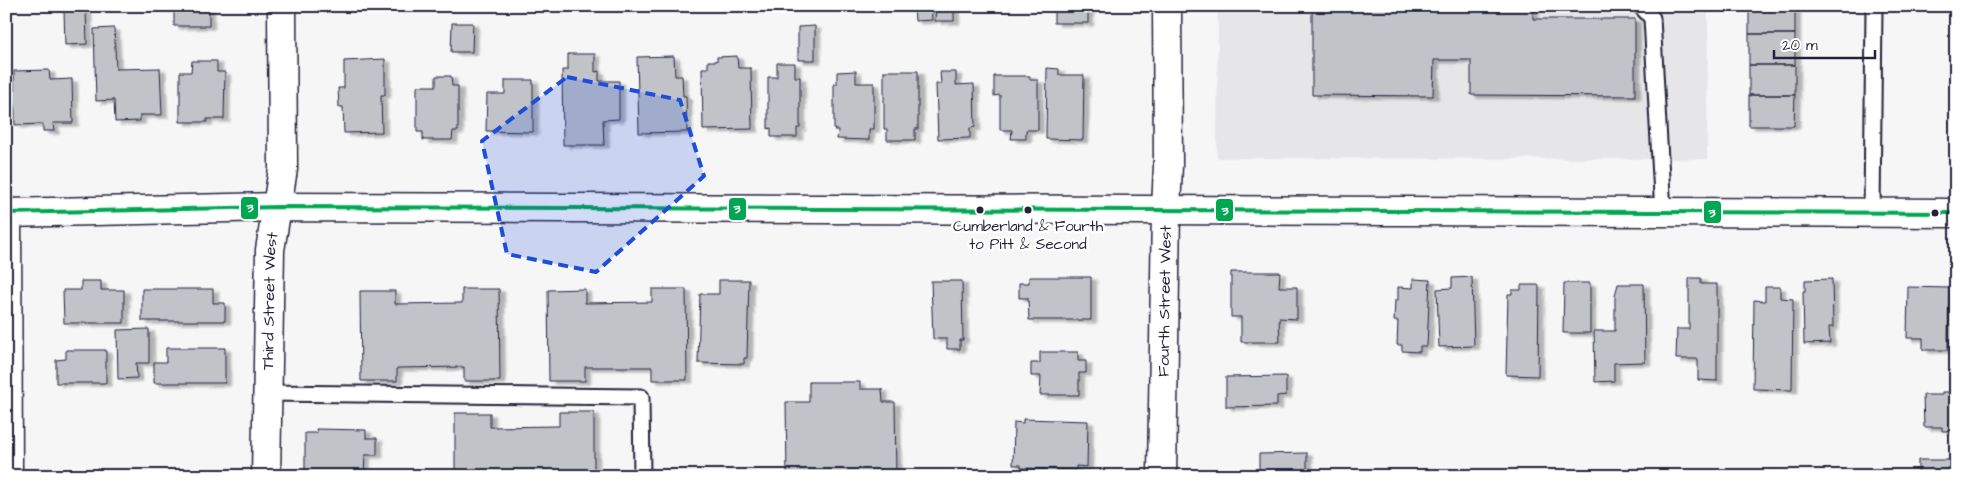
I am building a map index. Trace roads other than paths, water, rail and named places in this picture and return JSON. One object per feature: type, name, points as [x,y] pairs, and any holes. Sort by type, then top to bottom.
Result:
[{"type":"street","name":"Third Street West","points":[[266,476],[270,250],[283,168],[282,6]]},
{"type":"street","name":"Fourth Street West","points":[[1162,476],[1168,165],[1167,6]]},
{"type":"street","points":[[8,476],[6,213],[277,207],[1956,213]]},
{"type":"lane","points":[[1640,6],[1652,18],[1663,212]]},
{"type":"lane","points":[[1872,213],[1874,6]]},
{"type":"lane","points":[[267,393],[641,397],[642,476]]},
{"type":"place","name":"Cumberland & Fourth to Pitt & Second","points":[[1028,210]]}]
